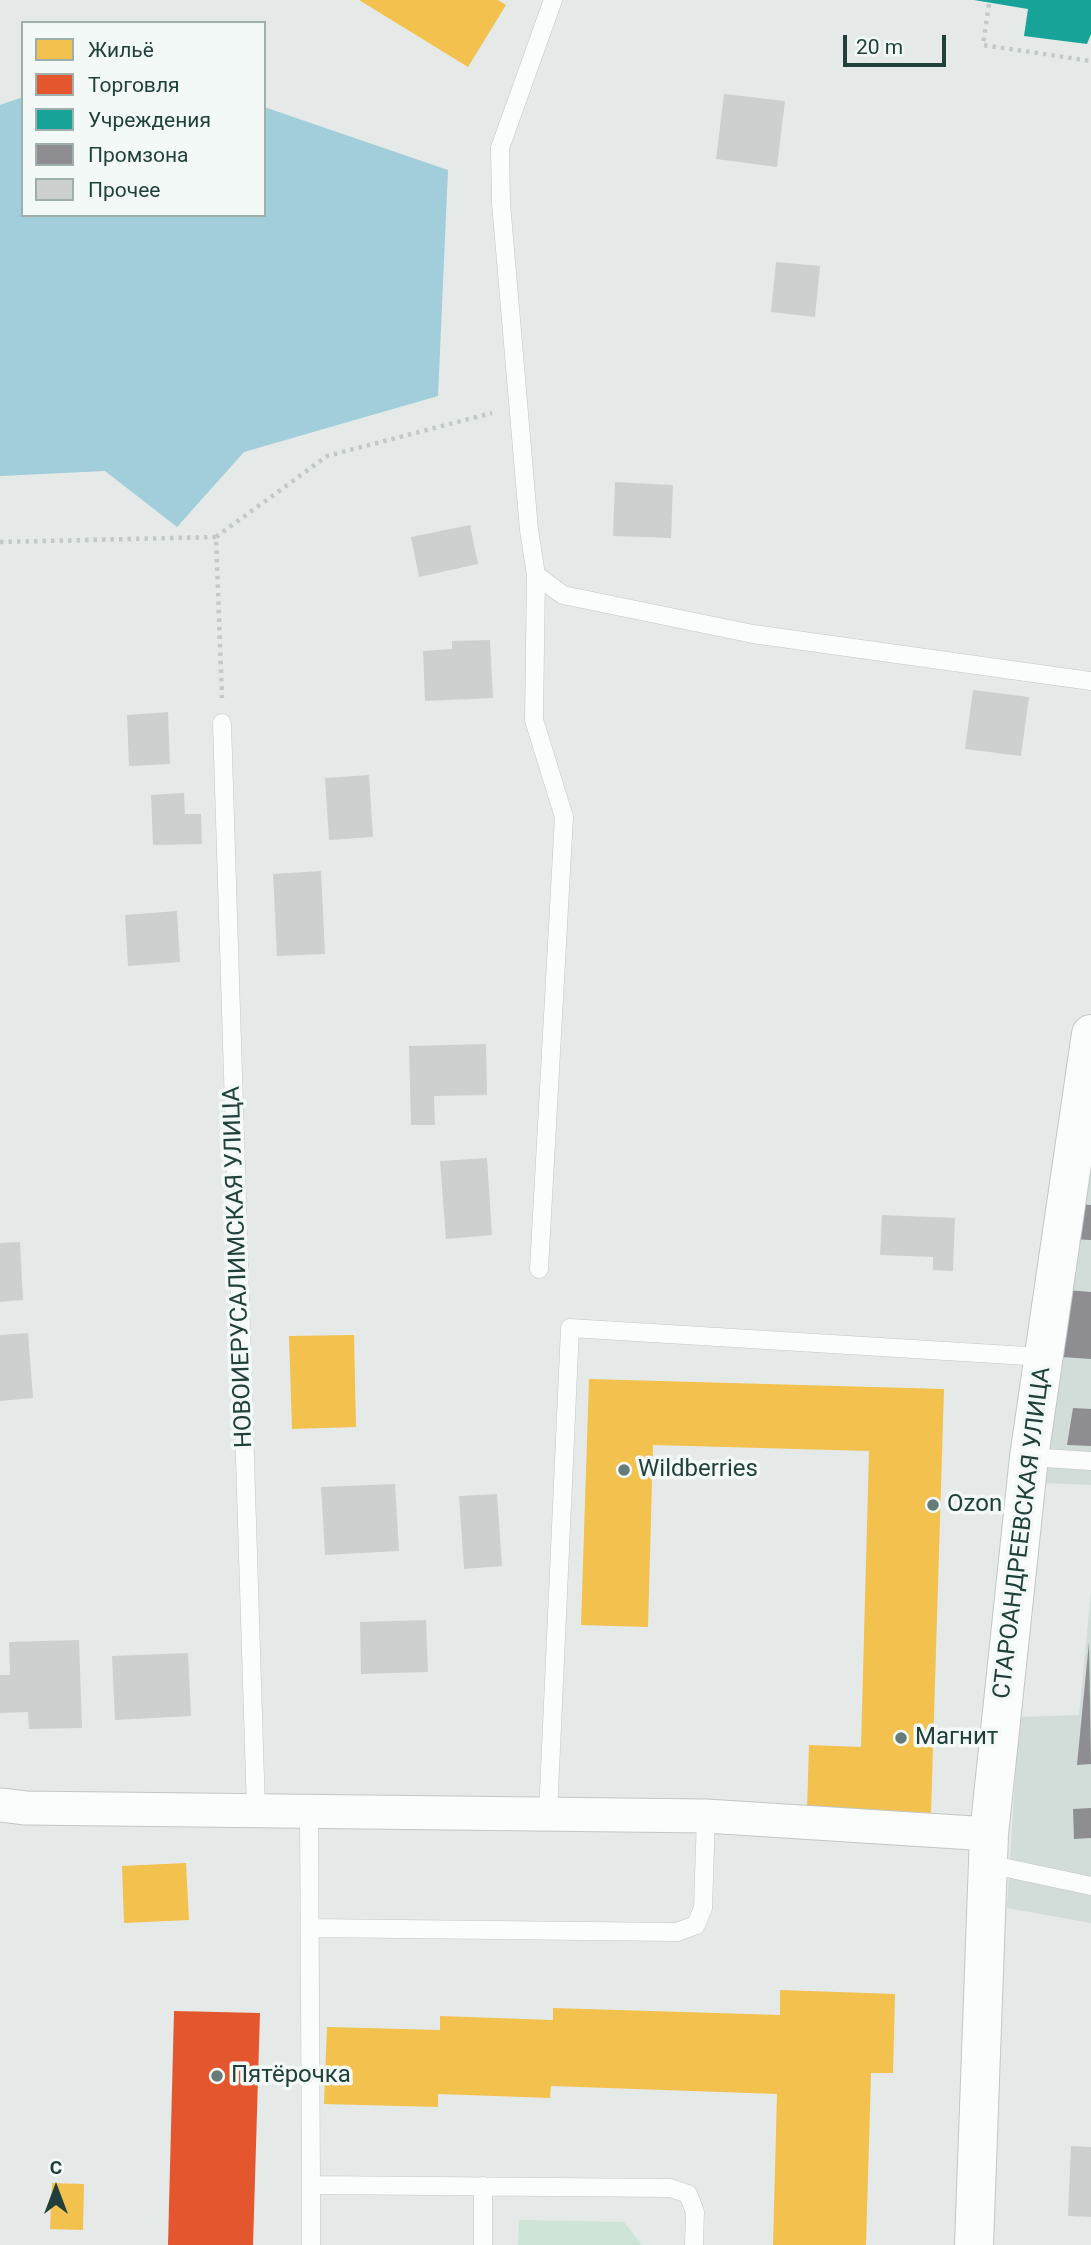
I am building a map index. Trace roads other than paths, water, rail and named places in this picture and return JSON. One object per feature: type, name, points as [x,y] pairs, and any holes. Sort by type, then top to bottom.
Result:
[{"type":"street","name":"СТАРОАНДРЕЕВСКАЯ УЛИЦА","points":[[974,2245],[988,1849],[1029,1457],[1091,1034]]},
{"type":"street","points":[[0,1805],[26,1808],[706,1816],[988,1849]]},
{"type":"lane","points":[[539,1269],[564,817],[534,720],[536,575],[529,530],[518,407],[501,203],[500,148],[553,0]]},
{"type":"lane","points":[[536,575],[563,595],[753,634],[1091,681]]},
{"type":"lane","name":"НОВОИЕРУСАЛИМСКАЯ УЛИЦА","points":[[222,723],[256,1810]]},
{"type":"lane","points":[[548,1814],[570,1328],[1044,1357]]},
{"type":"lane","points":[[1029,1457],[1091,1461]]},
{"type":"lane","points":[[310,1811],[311,2245]]},
{"type":"lane","points":[[310,1928],[677,1932],[696,1925],[703,1908],[706,1816]]},
{"type":"lane","points":[[988,1849],[1091,1886]]},
{"type":"lane","points":[[311,2185],[670,2188],[688,2194],[695,2212],[694,2245]]},
{"type":"lane","points":[[483,2186],[483,2245]]},
{"type":"water","points":[[21,98],[21,217],[266,217],[266,108],[448,170],[438,396],[244,452],[177,527],[105,471],[0,476],[0,105]]},
{"type":"place","name":"Wildberries","points":[[624,1470]]},
{"type":"place","name":"Ozon","points":[[933,1505]]},
{"type":"place","name":"Магнит","points":[[901,1738]]},
{"type":"place","name":"Пятёрочка","points":[[217,2076]]}]
